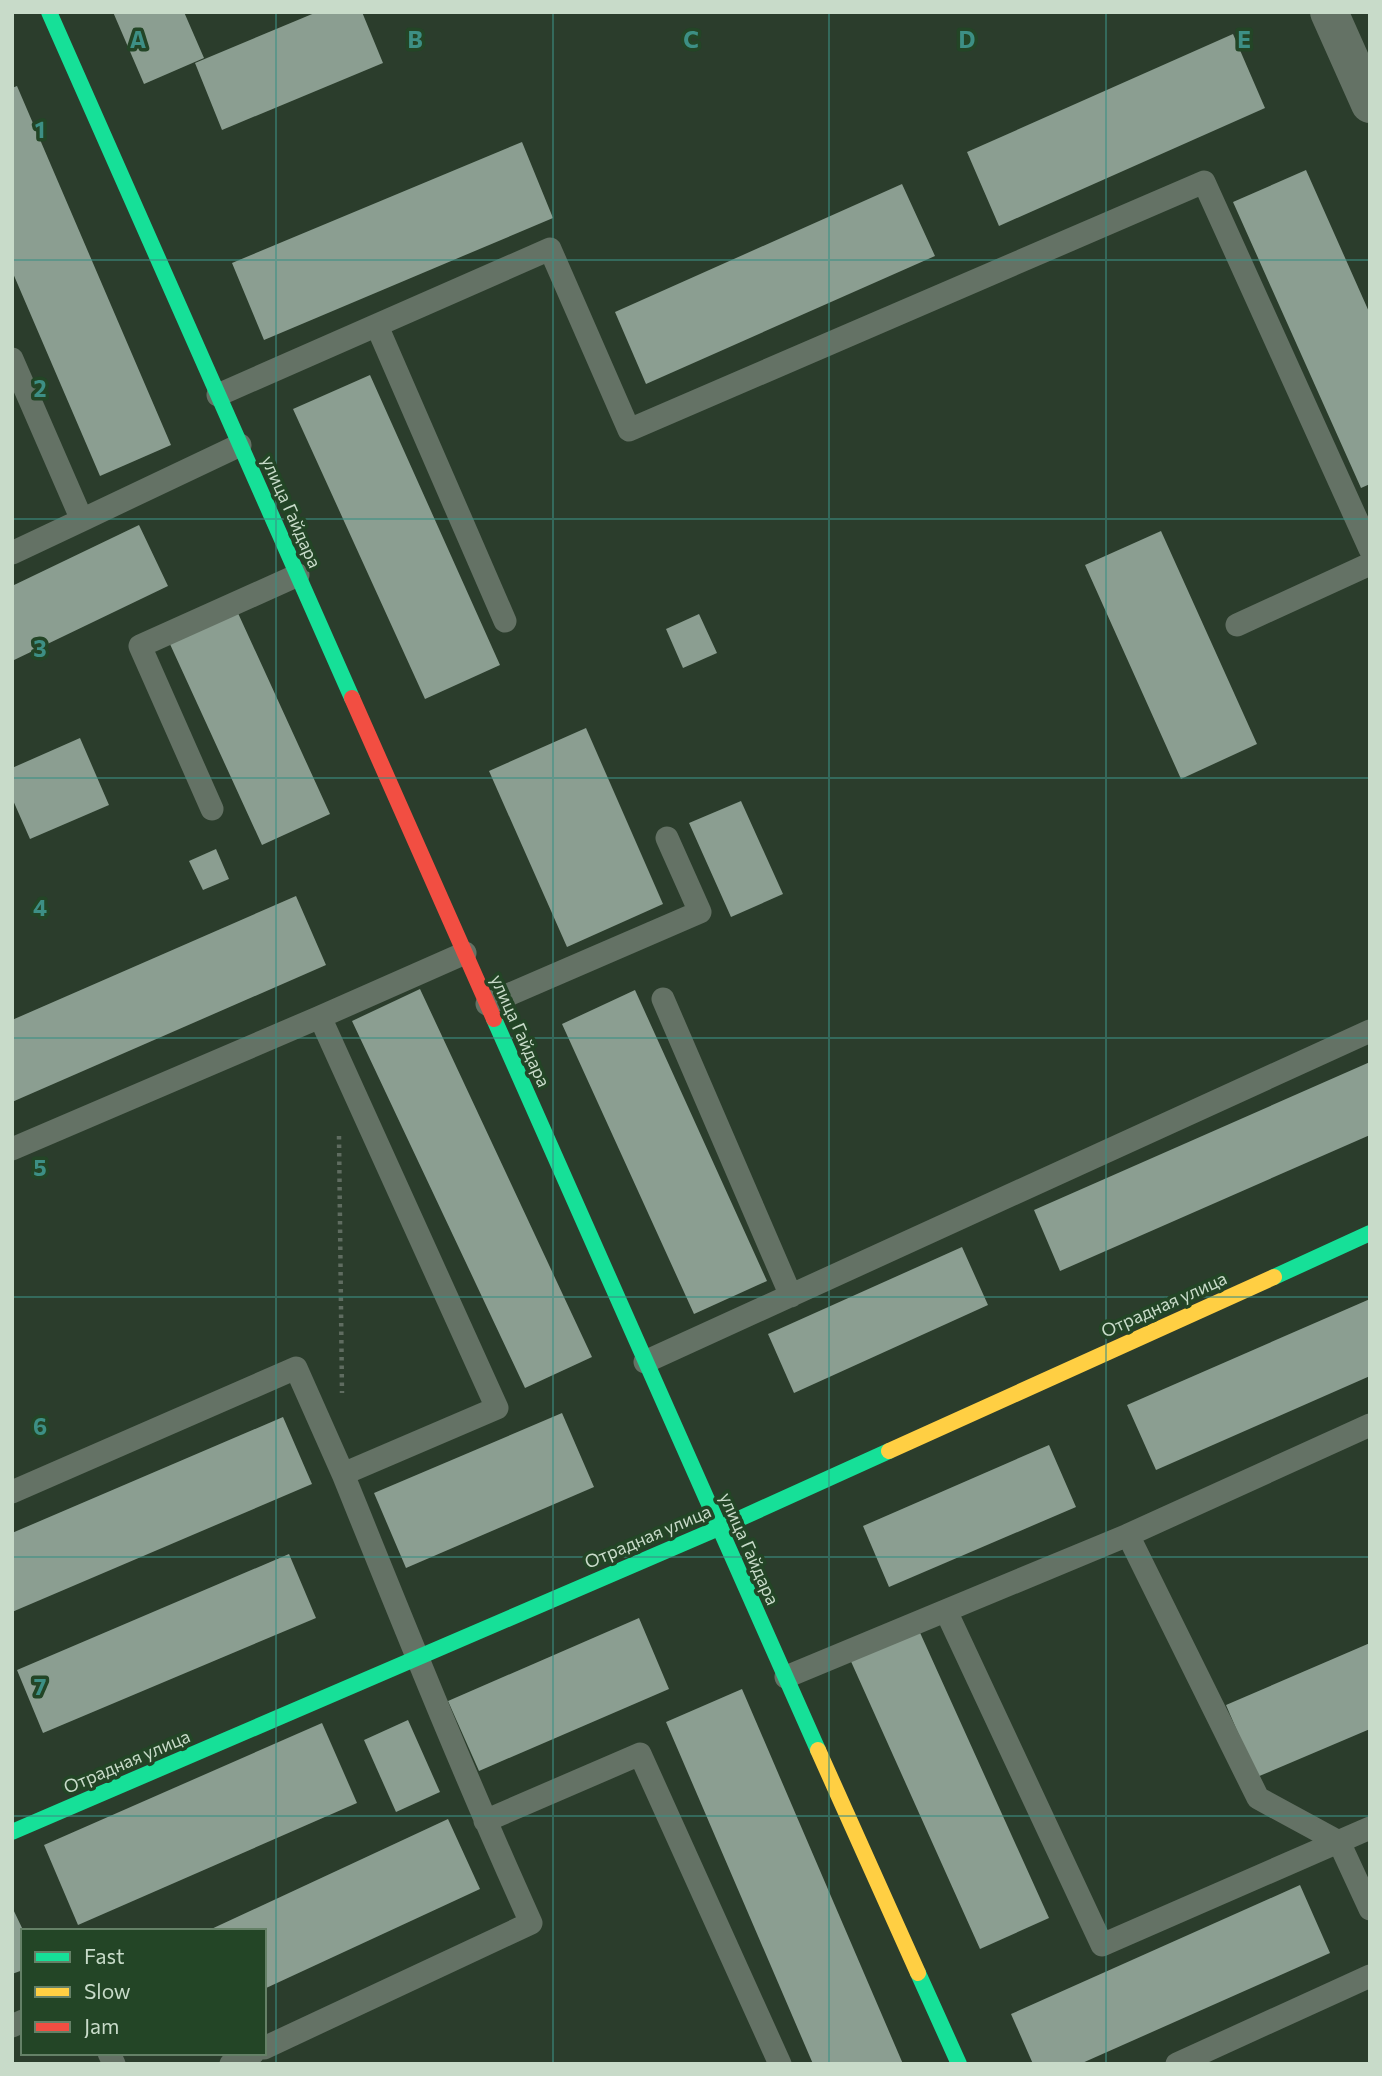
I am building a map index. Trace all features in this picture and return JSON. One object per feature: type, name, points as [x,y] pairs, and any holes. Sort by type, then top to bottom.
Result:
[{"type":"street","name":"улица Гайдара","points":[[49,12],[645,1362],[959,2064]]},
{"type":"street","points":[[1329,12],[1359,50],[1370,104]]},
{"type":"street","name":"Отрадная улица","points":[[12,1832],[719,1528],[1370,1233]]},
{"type":"lane","points":[[218,395],[550,249],[629,430],[1204,182],[1370,549]]},
{"type":"lane","points":[[377,326],[506,621]]},
{"type":"lane","points":[[12,359],[82,520]]},
{"type":"lane","points":[[12,553],[240,445]]},
{"type":"lane","points":[[1237,625],[1370,564]]},
{"type":"lane","points":[[212,809],[140,646],[298,575]]},
{"type":"lane","points":[[487,1004],[700,912],[667,838]]},
{"type":"lane","points":[[12,1149],[465,953]]},
{"type":"lane","points":[[663,999],[791,1296]]},
{"type":"lane","points":[[320,1017],[497,1408],[343,1474]]},
{"type":"lane","points":[[645,1362],[1370,1031]]},
{"type":"lane","points":[[12,1492],[296,1368],[343,1474],[485,1821],[531,1923],[266,2047]]},
{"type":"lane","points":[[786,1677],[1128,1535],[1370,1425]]},
{"type":"lane","points":[[1128,1535],[1258,1798],[1339,1842],[1370,1909]]},
{"type":"lane","points":[[946,1611],[1102,1945],[1370,1828]]},
{"type":"lane","points":[[485,1821],[640,1754],[780,2064]]},
{"type":"lane","points":[[1177,2064],[1370,1976]]},
{"type":"lane","points":[[231,2064],[249,2055]]},
{"type":"path","points":[[338,1124],[342,1404]]},
{"type":"building","points":[[113,12],[184,12],[204,58],[144,84]]},
{"type":"building","points":[[317,12],[362,12],[383,63],[222,130],[195,63]]},
{"type":"building","points":[[1233,34],[1265,108],[999,226],[967,152]]},
{"type":"building","points":[[17,86],[171,445],[100,476],[12,271],[12,88]]},
{"type":"building","points":[[522,142],[553,218],[264,340],[232,263]]},
{"type":"building","points":[[1306,170],[1370,314],[1370,484],[1361,488],[1233,202]]},
{"type":"building","points":[[902,184],[935,256],[646,384],[615,312]]},
{"type":"building","points":[[370,375],[500,665],[425,699],[293,409]]},
{"type":"building","points":[[139,525],[168,586],[12,661],[12,586]]},
{"type":"building","points":[[1161,531],[1257,744],[1181,779],[1085,565]]},
{"type":"building","points":[[237,611],[330,814],[262,845],[169,642]]},
{"type":"building","points":[[699,614],[717,653],[683,668],[666,629]]},
{"type":"building","points":[[586,728],[663,904],[567,947],[489,771]]},
{"type":"building","points":[[80,738],[109,805],[30,839],[12,798],[12,768]]},
{"type":"building","points":[[741,801],[783,894],[731,917],[689,823]]},
{"type":"building","points":[[216,849],[229,879],[203,890],[189,861]]},
{"type":"building","points":[[296,896],[326,965],[12,1102],[12,1020]]},
{"type":"building","points":[[420,989],[592,1357],[525,1388],[352,1021]]},
{"type":"building","points":[[635,990],[767,1281],[694,1314],[562,1024]]},
{"type":"building","points":[[1370,1062],[1370,1135],[1060,1271],[1034,1210]]},
{"type":"building","points":[[962,1247],[988,1305],[794,1393],[768,1334]]},
{"type":"building","points":[[1370,1299],[1370,1376],[1156,1470],[1127,1405]]},
{"type":"building","points":[[562,1413],[594,1487],[406,1568],[374,1493]]},
{"type":"building","points":[[283,1417],[312,1484],[12,1612],[12,1533]]},
{"type":"building","points":[[1049,1445],[1076,1507],[889,1587],[863,1526]]},
{"type":"building","points":[[289,1554],[316,1618],[43,1733],[17,1670]]},
{"type":"building","points":[[639,1618],[669,1689],[479,1771],[448,1701]]},
{"type":"building","points":[[917,1626],[1049,1918],[980,1949],[849,1657]]},
{"type":"building","points":[[1370,1643],[1370,1729],[1257,1777],[1226,1705]]},
{"type":"building","points":[[742,1689],[903,2064],[813,2064],[666,1722]]},
{"type":"building","points":[[408,1720],[440,1792],[396,1812],[364,1740]]},
{"type":"building","points":[[322,1723],[357,1803],[78,1925],[44,1845]]},
{"type":"building","points":[[448,1819],[480,1889],[266,1988],[266,1929],[211,1929]]},
{"type":"building","points":[[1300,1885],[1330,1953],[1080,2064],[1033,2064],[1011,2014]]},
{"type":"building","points":[[12,1907],[23,1929],[21,1971],[12,1974]]},
{"type":"traffic: fast","points":[[49,12],[352,698]]},
{"type":"traffic: fast","points":[[494,1019],[818,1750]]},
{"type":"traffic: fast","points":[[1274,1277],[1370,1233]]},
{"type":"traffic: fast","points":[[12,1832],[719,1528],[889,1451]]},
{"type":"traffic: fast","points":[[918,1973],[959,2064]]},
{"type":"traffic: slow","points":[[889,1451],[1274,1277]]},
{"type":"traffic: slow","points":[[818,1750],[918,1973]]},
{"type":"traffic: jam","points":[[352,698],[494,1019]]}]
